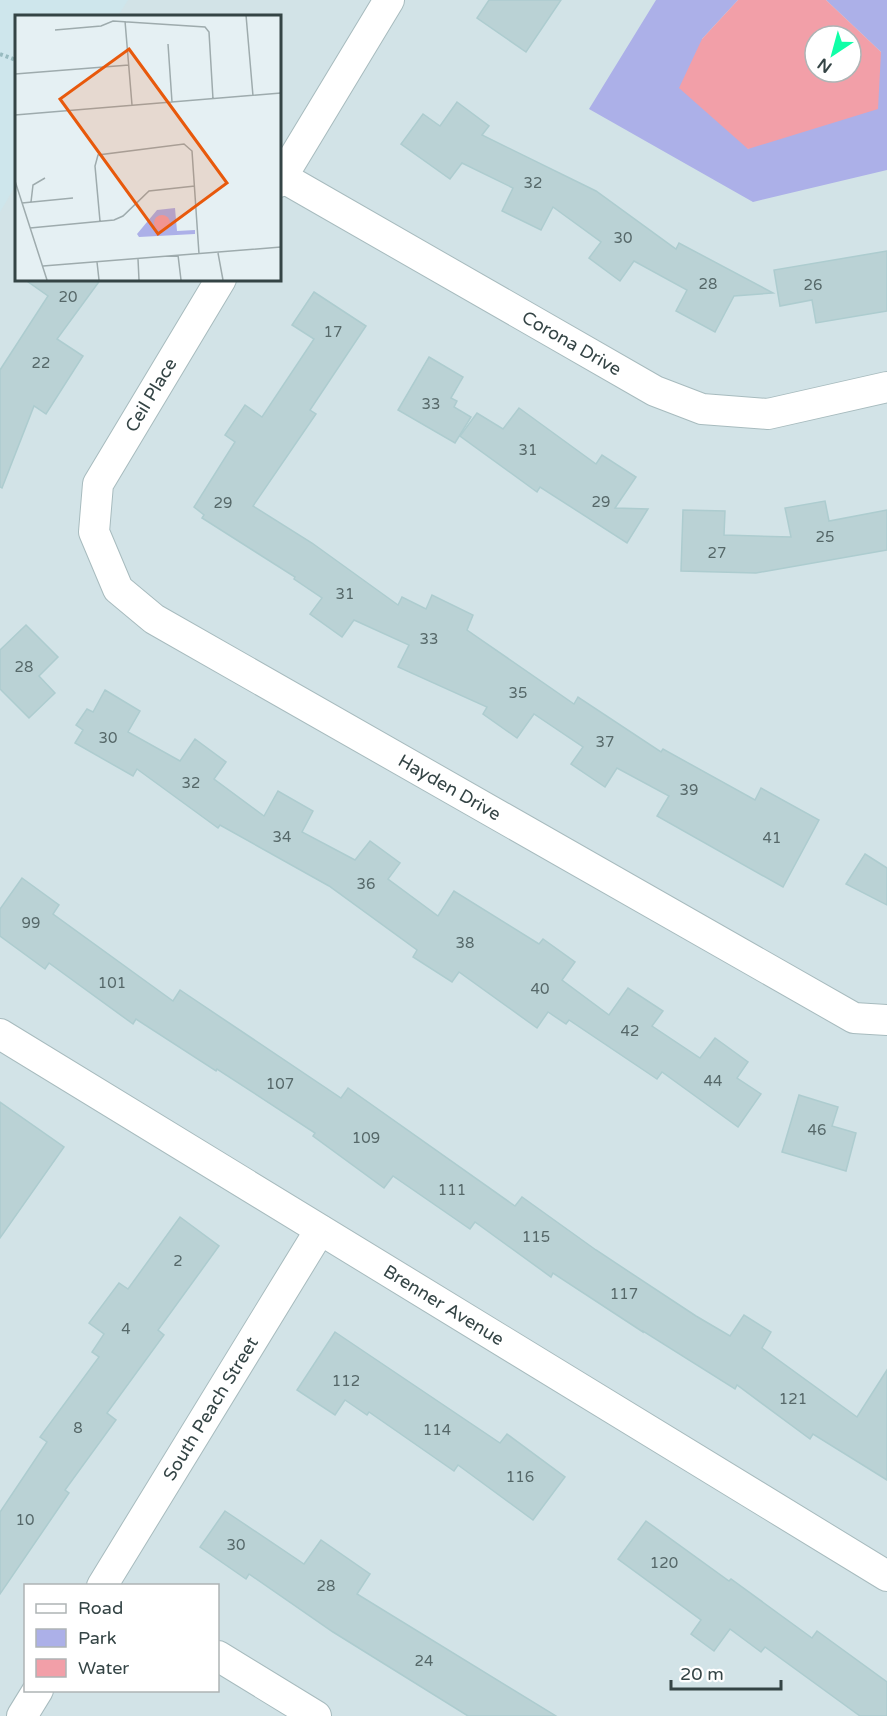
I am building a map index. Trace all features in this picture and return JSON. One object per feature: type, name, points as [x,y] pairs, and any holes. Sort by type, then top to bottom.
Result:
[{"type":"street","points":[[281,179],[389,0]]},
{"type":"street","name":"Corona Drive","points":[[281,179],[655,391],[702,409],[768,414],[887,387]]},
{"type":"street","name":"Ceil Place","points":[[96,514],[98,484],[220,280]]},
{"type":"street","name":"Hayden Drive","points":[[96,514],[94,532],[118,589],[154,619],[854,1018],[887,1020]]},
{"type":"street","name":"Brenner Avenue","points":[[0,1034],[887,1576]]},
{"type":"street","name":"South Peach Street","points":[[104,1584],[320,1230]]},
{"type":"street","points":[[219,1657],[316,1716]]},
{"type":"street","points":[[22,1716],[37,1692]]},
{"type":"path","points":[[0,54],[15,60]]},
{"type":"shaded area","points":[[0,0],[887,0],[887,1716],[0,1716]]},
{"type":"shaded area","points":[[0,0],[128,0],[119,15],[15,15],[15,187],[0,212]]},
{"type":"green space","points":[[656,0],[738,0],[702,39],[748,149],[837,84],[863,84],[863,65],[881,52],[863,35],[863,24],[851,24],[826,0],[887,0],[887,170],[753,202],[589,109]]},
{"type":"water","points":[[738,0],[826,0],[851,24],[803,24],[803,84],[863,84],[863,35],[881,52],[878,109],[748,149],[679,88],[702,39]]},
{"type":"building","points":[[489,0],[561,0],[526,52],[477,18]]},
{"type":"building","points":[[457,102],[489,126],[482,135],[596,191],[676,249],[679,243],[773,293],[734,296],[715,332],[676,311],[687,290],[634,261],[620,281],[589,258],[601,242],[553,207],[541,230],[502,211],[513,188],[462,163],[450,179],[401,144],[423,114],[440,126]]},
{"type":"building","points":[[887,251],[887,311],[816,323],[812,300],[780,306],[774,270]]},
{"type":"building","points":[[25,280],[100,280],[57,339],[83,356],[46,414],[34,406],[2,488],[0,487],[0,370],[48,296]]},
{"type":"building","points":[[314,292],[366,326],[310,410],[316,414],[253,506],[312,543],[398,605],[402,597],[426,609],[432,595],[473,615],[467,630],[574,704],[578,697],[661,752],[663,749],[755,800],[761,788],[819,820],[783,887],[657,816],[669,796],[617,768],[605,787],[571,764],[583,747],[534,714],[517,738],[483,714],[487,707],[398,667],[409,645],[354,620],[342,637],[310,614],[322,598],[294,579],[295,577],[202,518],[204,515],[194,507],[235,442],[225,435],[245,405],[262,417],[314,339],[292,325]]},
{"type":"building","points":[[429,357],[463,377],[451,398],[457,401],[454,407],[471,417],[455,443],[398,410]]},
{"type":"building","points":[[519,408],[596,464],[602,455],[636,477],[615,508],[648,509],[627,543],[540,487],[537,492],[460,436],[477,413],[503,429]]},
{"type":"building","points":[[825,501],[829,521],[887,510],[887,550],[756,573],[681,571],[683,510],[725,511],[724,535],[791,537],[785,508]]},
{"type":"building","points":[[26,625],[58,657],[39,676],[55,693],[29,718],[0,689],[0,650]]},
{"type":"building","points":[[105,690],[140,711],[128,732],[180,761],[195,739],[226,762],[214,779],[264,816],[278,791],[313,811],[302,832],[355,860],[370,841],[400,863],[388,879],[438,916],[454,891],[539,944],[543,939],[575,962],[562,980],[609,1015],[628,988],[663,1011],[652,1026],[700,1058],[715,1038],[748,1062],[737,1078],[761,1094],[738,1127],[662,1072],[657,1079],[569,1020],[566,1024],[548,1012],[537,1028],[459,972],[452,982],[413,957],[417,950],[329,886],[220,825],[218,828],[137,769],[133,776],[75,743],[83,730],[76,725],[87,709],[93,712]]},
{"type":"building","points":[[865,854],[887,868],[887,905],[846,884]]},
{"type":"building","points":[[22,878],[59,905],[53,914],[173,1001],[180,990],[341,1098],[348,1088],[515,1206],[522,1197],[596,1250],[730,1336],[744,1315],[771,1332],[762,1348],[857,1417],[887,1370],[887,1480],[813,1434],[810,1439],[737,1385],[735,1389],[553,1273],[551,1277],[475,1222],[470,1229],[393,1176],[384,1188],[313,1136],[315,1133],[217,1069],[216,1071],[136,1019],[133,1024],[49,963],[45,969],[0,936],[0,909]]},
{"type":"building","points":[[799,1095],[838,1107],[832,1126],[856,1133],[846,1171],[782,1152]]},
{"type":"building","points":[[0,1102],[64,1147],[0,1238]]},
{"type":"building","points":[[180,1217],[219,1246],[158,1330],[164,1335],[107,1413],[116,1420],[65,1490],[69,1493],[0,1594],[0,1512],[47,1442],[40,1437],[99,1357],[92,1352],[104,1334],[89,1323],[119,1283],[128,1289]]},
{"type":"building","points":[[335,1332],[500,1443],[507,1434],[565,1477],[533,1520],[458,1465],[454,1471],[369,1412],[367,1415],[345,1400],[335,1415],[297,1390]]},
{"type":"building","points":[[225,1511],[304,1564],[321,1540],[370,1574],[357,1594],[556,1716],[468,1716],[333,1632],[249,1574],[246,1579],[200,1547]]},
{"type":"building","points":[[646,1521],[812,1638],[817,1631],[887,1682],[887,1716],[860,1716],[765,1647],[761,1652],[730,1629],[714,1651],[691,1634],[701,1620],[618,1559]]}]
